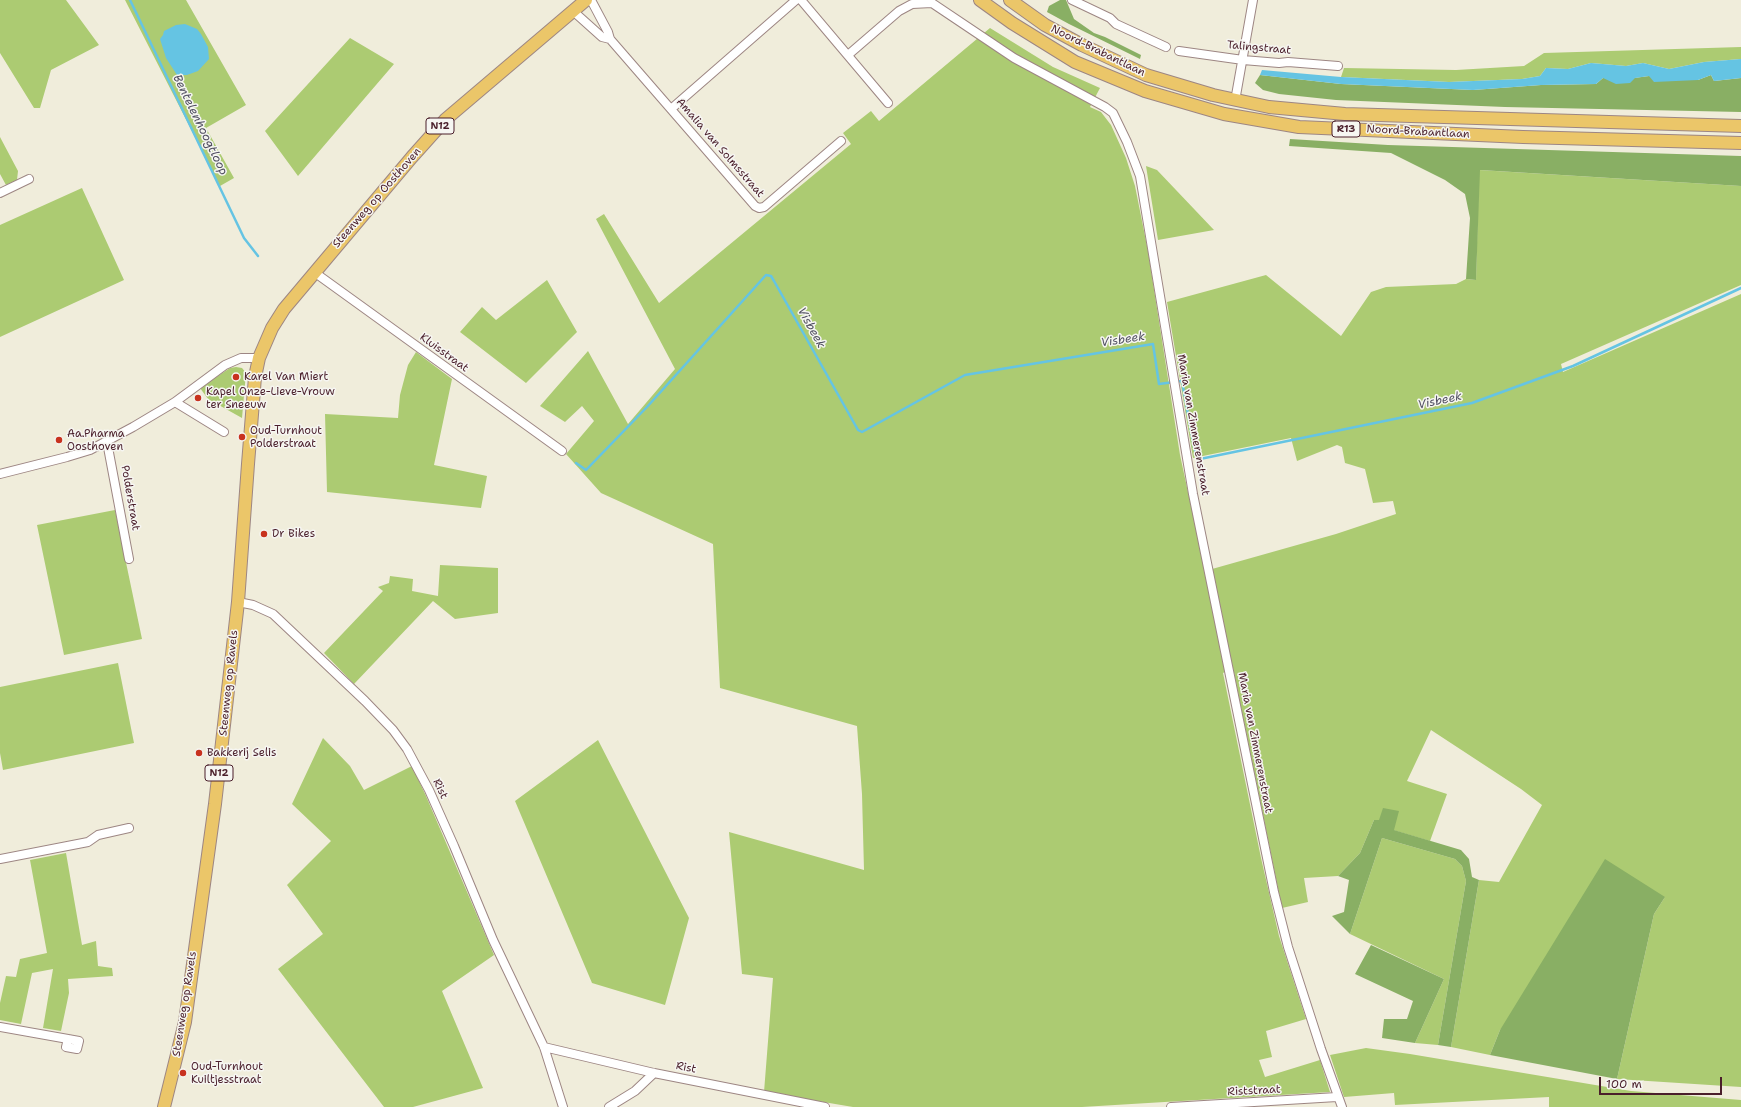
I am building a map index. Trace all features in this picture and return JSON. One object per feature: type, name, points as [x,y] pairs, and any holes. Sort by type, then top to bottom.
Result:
[{"type":"main road","name":"Steenweg op Oosthoven","points":[[314,272],[446,119],[586,0]]},
{"type":"main road","name":"Noord-Brabantlaan","points":[[980,0],[1012,23],[1075,62],[1145,91],[1224,114],[1299,127],[1523,137],[1741,143]]},
{"type":"main road","name":"Noord-Brabantlaan","points":[[1010,0],[1045,25],[1082,45],[1146,75],[1235,100],[1269,107],[1345,114],[1741,126]]},
{"type":"main road","name":"Steenweg op Ravels","points":[[164,1107],[185,1022],[214,812],[238,602],[255,377],[259,358],[276,321],[314,272]]},
{"type":"street","name":"Amalia van Solmsstraat","points":[[591,0],[608,32],[610,39],[755,206],[759,208],[764,207],[841,141]]},
{"type":"street","points":[[671,109],[796,0]]},
{"type":"street","points":[[801,0],[888,103]]},
{"type":"street","points":[[1072,0],[1110,18],[1116,24],[1166,47]]},
{"type":"street","points":[[1235,100],[1253,0]]},
{"type":"street","name":"Maria van Zimmerenstraat","points":[[848,55],[899,11],[912,4],[932,2],[1014,58],[1105,107],[1113,114],[1127,142],[1141,183],[1193,494],[1274,892],[1288,947],[1337,1097]]},
{"type":"street","name":"Amalia van Solmsstraat","points":[[573,11],[602,36],[610,39]]},
{"type":"street","name":"Talingstraat","points":[[1179,50],[1242,60],[1338,66]]},
{"type":"street","points":[[0,193],[29,179]]},
{"type":"street","name":"Kluisstraat","points":[[314,272],[562,451]]},
{"type":"street","points":[[0,474],[83,453],[107,442],[175,402],[232,361],[241,358],[259,358]]},
{"type":"street","points":[[175,402],[224,432]]},
{"type":"street","name":"Polderstraat","points":[[107,442],[129,559]]},
{"type":"street","name":"Rist","points":[[238,602],[253,605],[272,614],[365,701],[407,749],[432,797],[493,940],[544,1047],[564,1107]]},
{"type":"street","points":[[0,859],[88,842],[98,835],[129,828]]},
{"type":"street","points":[[0,1027],[68,1039]]},
{"type":"street","name":"Rist","points":[[544,1047],[654,1073],[825,1107]]},
{"type":"street","points":[[609,1107],[635,1091],[654,1073]]},
{"type":"street","points":[[1337,1097],[1342,1107]]},
{"type":"street","name":"Riststraat","points":[[1171,1107],[1337,1097]]},
{"type":"green space","points":[[0,0],[66,0],[99,45],[51,70],[40,108],[34,108],[0,53]]},
{"type":"green space","points":[[125,0],[186,0],[246,105],[206,128],[234,178],[220,186]]},
{"type":"green space","points":[[1060,0],[1066,0],[1074,19],[1094,33],[1141,55],[1140,59],[1047,12],[1049,6]]},
{"type":"green space","points":[[990,28],[1053,67],[1100,88],[1090,107],[1101,112],[1111,125],[1126,158],[1135,186],[1148,251],[1180,455],[1205,571],[1336,534],[1396,514],[1393,501],[1373,503],[1365,469],[1345,463],[1342,447],[1337,445],[1297,461],[1291,438],[1193,458],[1167,302],[1266,275],[1341,336],[1371,292],[1386,287],[1456,284],[1466,279],[1476,280],[1479,170],[1741,186],[1741,285],[1561,364],[1563,372],[1741,294],[1741,1087],[1617,1079],[1654,914],[1665,897],[1500,1030],[1490,1055],[1451,1047],[1479,880],[1499,882],[1542,805],[1521,789],[1431,730],[1407,781],[1447,794],[1430,841],[1393,830],[1379,820],[1374,820],[1360,853],[1338,876],[1304,878],[1308,902],[1282,908],[1233,668],[1223,673],[1261,858],[1279,936],[1306,1019],[1266,1031],[1272,1057],[1259,1060],[1265,1077],[1320,1060],[1330,1092],[1082,1107],[853,1107],[764,1092],[773,978],[742,974],[729,832],[864,870],[862,794],[857,726],[720,688],[713,544],[601,493],[566,454],[594,421],[582,406],[565,422],[540,406],[588,351],[628,424],[675,369],[596,219],[604,214],[659,303],[851,144],[843,133],[871,111],[879,121]]},
{"type":"green space","points":[[350,38],[394,64],[298,176],[265,131]]},
{"type":"green space","points":[[1741,47],[1741,59],[1704,62],[1669,69],[1643,63],[1626,66],[1591,63],[1568,69],[1546,68],[1540,76],[1522,79],[1449,82],[1341,77],[1344,68],[1456,70],[1524,66],[1544,53]]},
{"type":"green space","points":[[1260,75],[1341,84],[1473,90],[1541,85],[1596,84],[1603,78],[1634,78],[1649,76],[1698,80],[1711,75],[1714,81],[1741,78],[1741,112],[1505,107],[1336,100],[1279,94],[1263,90],[1255,83]]},
{"type":"green space","points":[[0,137],[18,171],[17,180],[6,185],[0,174]]},
{"type":"green space","points":[[1290,139],[1388,145],[1741,156],[1741,186],[1480,170],[1476,280],[1466,279],[1470,218],[1465,194],[1445,180],[1391,153],[1289,146]]},
{"type":"green space","points":[[1146,166],[1157,170],[1214,230],[1158,240]]},
{"type":"green space","points":[[82,188],[124,280],[0,337],[0,225]]},
{"type":"green space","points":[[547,280],[577,332],[526,383],[460,332],[482,307],[496,320]]},
{"type":"green space","points":[[416,352],[452,379],[434,465],[487,476],[481,508],[327,492],[325,414],[398,418],[400,395],[408,365]]},
{"type":"green space","points":[[230,368],[242,368],[246,373],[242,418],[208,399],[200,388]]},
{"type":"green space","points":[[115,510],[142,639],[64,655],[37,525]]},
{"type":"green space","points":[[440,565],[498,568],[498,613],[455,619],[433,601],[354,684],[324,653],[383,591],[378,587],[389,583],[390,576],[413,579],[412,591],[438,596]]},
{"type":"green space","points":[[118,663],[134,743],[3,770],[0,753],[0,687]]},
{"type":"green space","points":[[323,738],[350,766],[364,790],[412,766],[426,796],[494,955],[442,991],[483,1088],[413,1107],[384,1107],[278,969],[323,934],[287,885],[331,841],[292,804]]},
{"type":"green space","points":[[598,740],[689,918],[665,1005],[592,983],[515,801]]},
{"type":"green space","points":[[1383,808],[1399,811],[1394,830],[1461,850],[1469,859],[1472,877],[1479,880],[1451,1047],[1438,1045],[1466,881],[1462,866],[1455,859],[1382,838],[1350,934],[1332,916],[1344,912],[1349,880],[1338,876],[1360,853],[1374,820],[1379,820]]},
{"type":"green space","points":[[1382,838],[1455,859],[1462,866],[1466,881],[1438,1045],[1415,1043],[1444,979],[1350,934]]},
{"type":"green space","points":[[66,853],[82,945],[96,941],[98,966],[112,968],[113,976],[68,979],[69,993],[61,1031],[43,1028],[53,969],[32,973],[21,1024],[0,1020],[0,1003],[6,976],[16,977],[20,959],[47,953],[30,860]]},
{"type":"green space","points":[[1605,859],[1665,897],[1654,914],[1617,1079],[1490,1055],[1500,1030]]},
{"type":"green space","points":[[1371,945],[1444,979],[1415,1043],[1382,1038],[1384,1019],[1407,1019],[1413,1001],[1355,974]]},
{"type":"green space","points":[[1366,1048],[1631,1091],[1741,1100],[1741,1107],[1549,1107],[1549,1097],[1395,1105],[1394,1093],[1344,1097],[1330,1055]]},
{"type":"water","points":[[185,24],[197,29],[201,34],[208,47],[209,59],[198,71],[187,75],[177,75],[166,58],[160,39],[164,31],[176,25]]},
{"type":"water","points":[[1741,59],[1741,78],[1714,81],[1711,75],[1698,80],[1654,82],[1649,76],[1635,78],[1630,83],[1616,84],[1603,78],[1596,84],[1541,85],[1473,90],[1341,84],[1260,75],[1262,70],[1341,77],[1449,82],[1522,79],[1540,76],[1546,68],[1568,69],[1591,63],[1626,66],[1643,63],[1669,69],[1704,62]]},
{"type":"waterway","name":"Bentelenhoogtloop","points":[[130,0],[244,238],[258,256]]},
{"type":"waterway","name":"Visbeek","points":[[576,463],[586,470],[647,407],[766,275],[771,276],[858,430],[862,432],[965,375],[1153,344],[1159,384],[1182,381],[1194,447],[1196,454],[1200,459],[1472,403],[1573,366],[1741,288]]},
{"type":"place","name":"Karel Van Miert","points":[[236,377]]},
{"type":"place","name":"Kapel Onze-Lieve-Vrouw ter Sneeuw","points":[[198,398]]},
{"type":"place","name":"Oud-Turnhout Polderstraat","points":[[242,437]]},
{"type":"place","name":"Aa.Pharma Oosthoven","points":[[59,440]]},
{"type":"place","name":"Dr Bikes","points":[[264,534]]},
{"type":"place","name":"Bakkerij Selis","points":[[199,753]]},
{"type":"place","name":"Oud-Turnhout Kuiltjesstraat","points":[[183,1073]]}]
